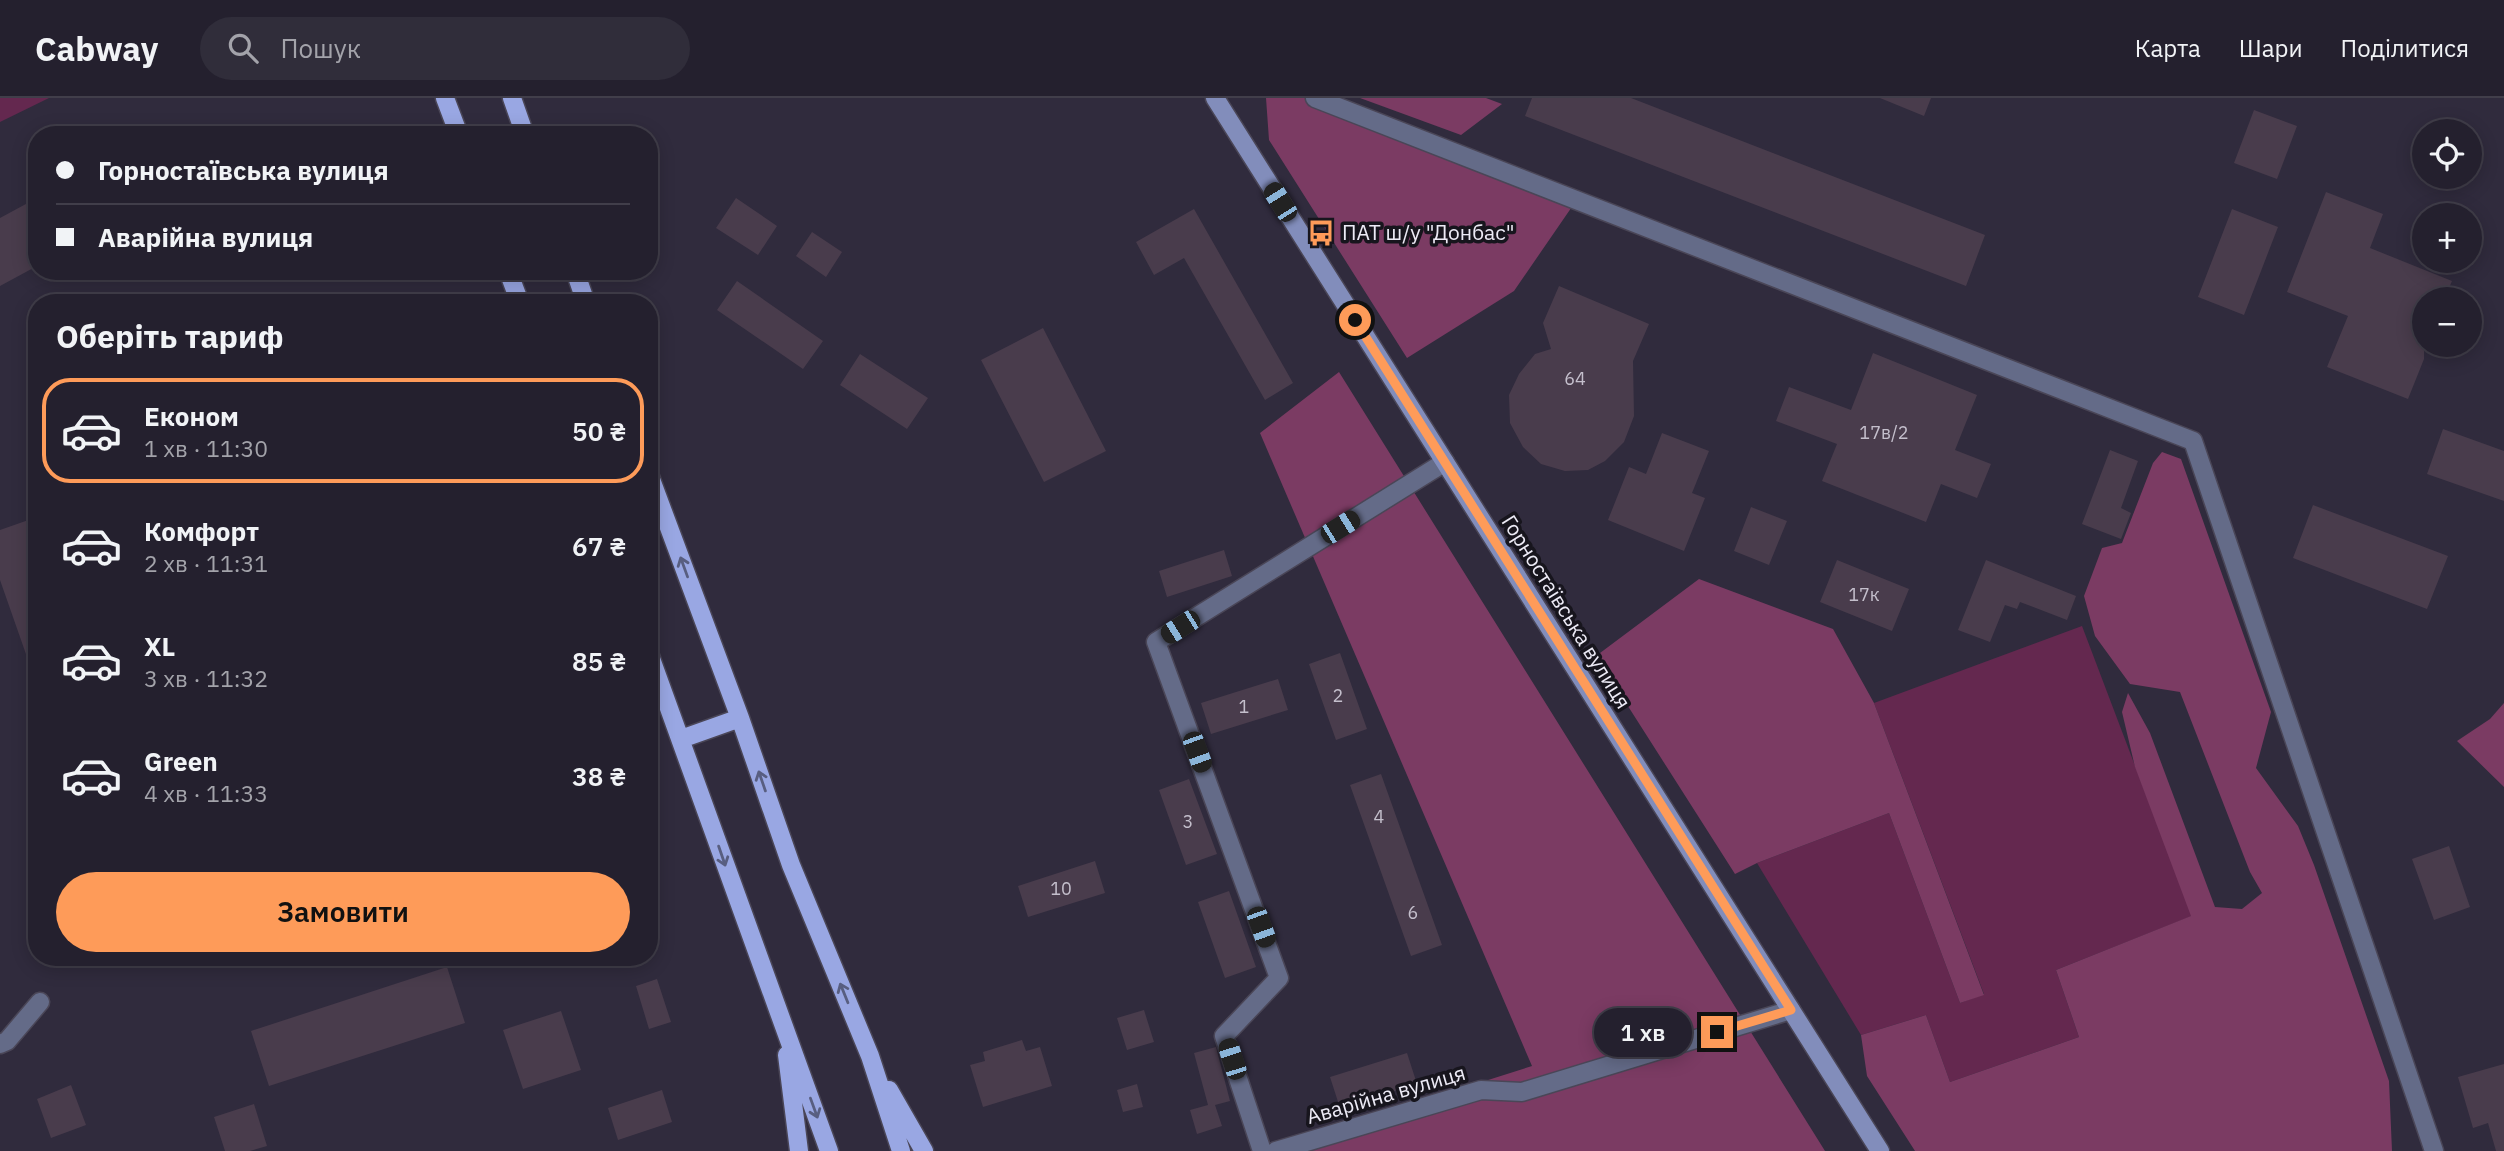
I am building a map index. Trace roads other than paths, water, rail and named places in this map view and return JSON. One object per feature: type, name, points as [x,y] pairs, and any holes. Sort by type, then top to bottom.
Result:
[{"type":"main road","points":[[445,98],[455,126]]},
{"type":"main road","points":[[512,98],[522,126]]},
{"type":"main road","name":"Горностаївська вулиця","points":[[1215,98],[1880,1151]]},
{"type":"main road","points":[[658,498],[740,718],[791,865],[870,1056],[901,1151]]},
{"type":"main road","points":[[658,677],[830,1151]]},
{"type":"main road","points":[[681,739],[740,718]]},
{"type":"main road","points":[[783,1020],[799,1151]]},
{"type":"main road","points":[[870,1056],[924,1151]]},
{"type":"street","points":[[1315,98],[2193,441],[2434,1151]]},
{"type":"street","points":[[1262,1151],[1224,1036],[1279,978],[1156,642],[1445,462]]},
{"type":"street","points":[[0,1044],[7,1041],[40,1002]]},
{"type":"street","name":"Аварійна вулиця","points":[[1276,1151],[1481,1090],[1522,1092],[1791,1010]]},
{"type":"place","name":"ПАТ ш/у \"Донбас\"","points":[[1321,233]]}]
